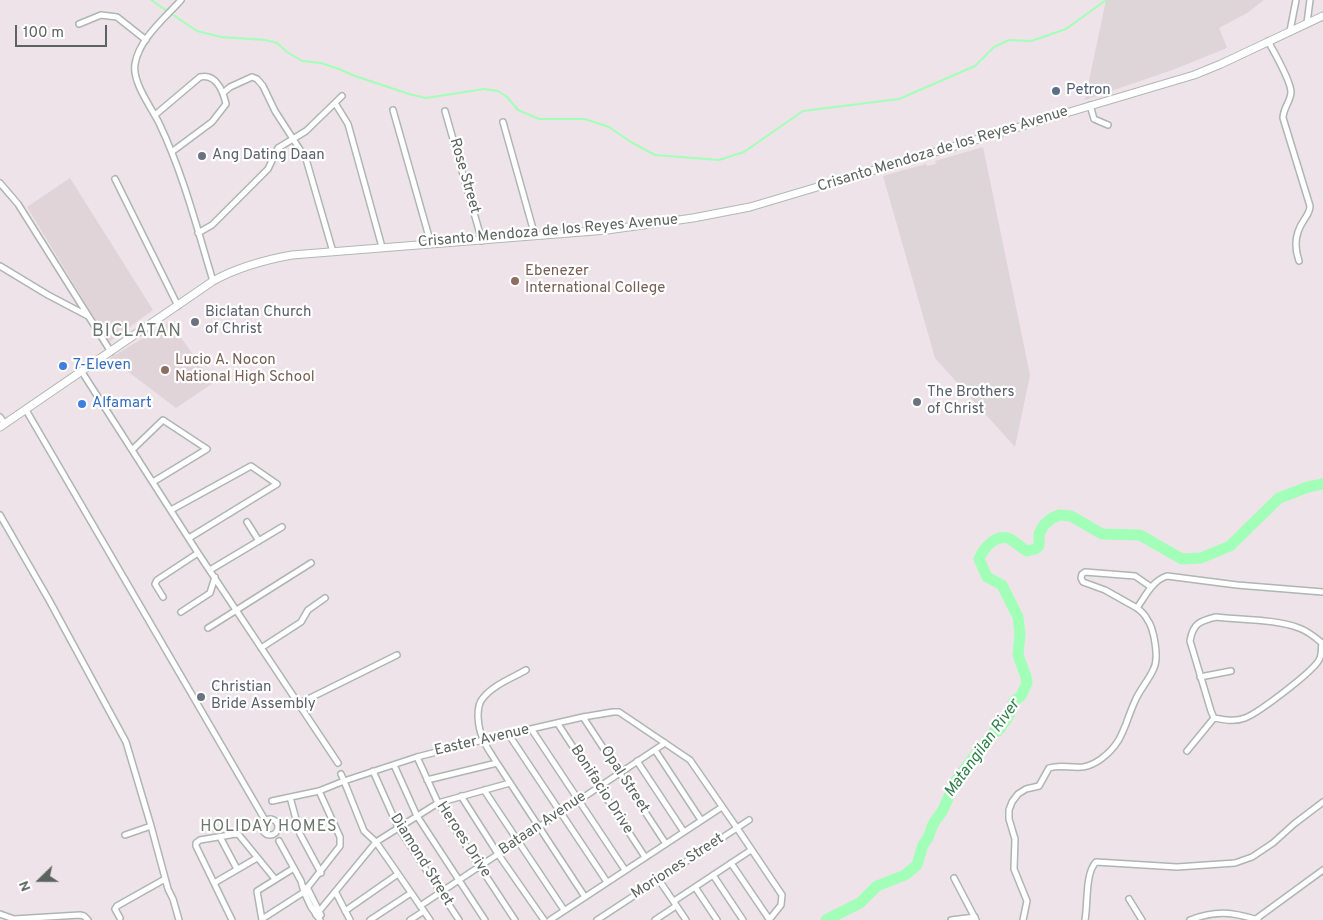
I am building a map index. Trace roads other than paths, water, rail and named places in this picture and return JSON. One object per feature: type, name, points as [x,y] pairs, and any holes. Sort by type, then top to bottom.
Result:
[{"type":"main road","name":"Crisanto Mendoza de los Reyes Avenue","points":[[2,426],[213,281],[262,261],[292,255],[652,225],[750,207],[1194,75],[1323,16]]},
{"type":"street","points":[[181,0],[146,40],[137,54],[134,67],[137,81],[173,151],[213,281]]},
{"type":"street","points":[[1290,31],[1296,0]]},
{"type":"street","points":[[1307,23],[1310,0]]},
{"type":"street","points":[[79,24],[101,15],[117,17],[146,40]]},
{"type":"street","points":[[1268,41],[1291,91],[1283,112],[1283,118],[1310,206],[1310,210],[1302,222],[1295,245],[1299,262]]},
{"type":"street","points":[[155,115],[200,77],[208,76],[214,80],[222,93],[226,104],[212,122],[173,151]]},
{"type":"street","points":[[222,93],[233,85],[254,77],[263,86],[275,111],[306,159],[333,252]]},
{"type":"street","points":[[198,233],[212,226],[268,169],[278,148],[306,131],[342,96]]},
{"type":"street","points":[[335,103],[348,124],[382,247]]},
{"type":"street","points":[[1090,105],[1094,119],[1108,125]]},
{"type":"street","points":[[393,110],[430,244]]},
{"type":"street","name":"Rose Street","points":[[445,112],[482,240]]},
{"type":"street","points":[[503,122],[536,236]]},
{"type":"street","points":[[115,179],[178,306]]},
{"type":"street","points":[[0,183],[18,204],[111,352]]},
{"type":"street","points":[[0,266],[48,295],[89,316]]},
{"type":"street","points":[[82,372],[198,553],[338,763]]},
{"type":"street","points":[[26,410],[265,820]]},
{"type":"street","points":[[0,417],[2,426]]},
{"type":"street","points":[[133,449],[163,420],[207,449],[153,482]]},
{"type":"street","points":[[171,510],[251,466],[277,484],[189,538]]},
{"type":"street","points":[[0,515],[123,735],[165,879],[179,920]]},
{"type":"street","points":[[247,522],[259,541]]},
{"type":"street","points":[[210,570],[282,527]]},
{"type":"street","points":[[163,597],[156,584],[157,580],[198,553]]},
{"type":"street","points":[[208,628],[311,563]]},
{"type":"street","points":[[1023,920],[1026,901],[1014,869],[1015,839],[1009,819],[1012,802],[1022,792],[1039,786],[1049,768],[1087,766],[1101,759],[1118,742],[1126,726],[1135,699],[1156,664],[1156,652],[1150,623],[1137,608],[1112,593],[1083,582],[1082,574],[1085,572],[1135,576],[1151,587]]},
{"type":"street","points":[[1137,608],[1151,587],[1157,581],[1167,576],[1323,592]]},
{"type":"street","points":[[181,612],[210,593],[214,577]]},
{"type":"street","points":[[262,648],[301,622],[308,610],[326,598]]},
{"type":"street","points":[[1216,617],[1280,624],[1298,628],[1309,633],[1322,643],[1320,658],[1314,669],[1258,711],[1244,718],[1228,721],[1214,718],[1190,641],[1191,633],[1196,625],[1204,620],[1216,617]]},
{"type":"street","points":[[298,704],[397,655]]},
{"type":"street","points":[[526,670],[489,691],[482,698],[479,705],[480,729],[483,740],[497,763],[585,897]]},
{"type":"street","points":[[1200,677],[1231,671]]},
{"type":"street","name":"Easter Avenue","points":[[272,801],[319,791],[418,757],[483,740],[582,717],[619,712],[690,760],[737,828]]},
{"type":"street","name":"Opal Street","points":[[582,717],[666,844]]},
{"type":"street","points":[[1187,751],[1214,718]]},
{"type":"street","name":"Bonifacio Drive","points":[[558,724],[645,857]]},
{"type":"street","points":[[532,730],[625,870]]},
{"type":"street","points":[[509,735],[607,882]]},
{"type":"street","name":"Bataan Avenue","points":[[420,906],[665,743]]},
{"type":"street","points":[[655,750],[702,820]]},
{"type":"street","name":"Heroes Drive","points":[[418,757],[438,803],[515,920]]},
{"type":"street","points":[[638,761],[684,832]]},
{"type":"street","points":[[427,780],[497,763]]},
{"type":"street","points":[[394,765],[417,816],[485,920]]},
{"type":"street","name":"Diamond Street","points":[[373,771],[398,827],[459,920]]},
{"type":"street","points":[[341,774],[364,831],[376,842],[430,920]]},
{"type":"street","points":[[265,820],[272,819],[278,824],[277,837],[320,917],[336,892],[376,842],[438,803],[510,783]]},
{"type":"street","points":[[484,790],[564,910]]},
{"type":"street","points":[[294,868],[257,891],[262,919],[306,890],[341,843],[319,791]]},
{"type":"street","points":[[462,796],[498,854],[544,920]]},
{"type":"street","points":[[290,797],[300,834],[320,872]]},
{"type":"street","points":[[1085,920],[1091,871],[1096,862],[1177,867],[1235,863],[1252,857],[1273,843],[1323,802]]},
{"type":"street","points":[[550,920],[722,807]]},
{"type":"street","points":[[265,820],[263,830],[268,835],[277,837]]},
{"type":"street","points":[[737,828],[749,820]]},
{"type":"street","points":[[125,835],[151,826]]},
{"type":"street","name":"Moriones Street","points":[[597,920],[737,828],[782,895],[781,904],[769,920]]},
{"type":"street","points":[[232,920],[196,843],[200,840],[239,835],[275,879]]},
{"type":"street","points":[[220,837],[237,869]]},
{"type":"street","points":[[655,920],[695,887],[751,850]]},
{"type":"street","points":[[214,883],[257,858]]},
{"type":"street","points":[[731,863],[769,920]]},
{"type":"street","points":[[1190,920],[1212,913],[1224,912],[1257,920],[1323,870]]},
{"type":"street","points":[[345,911],[398,874]]},
{"type":"street","points":[[713,875],[743,920]]},
{"type":"street","points":[[951,920],[975,919],[954,878]]},
{"type":"street","points":[[120,918],[115,909],[117,906],[165,879]]},
{"type":"street","points":[[659,880],[686,920]]},
{"type":"street","points":[[695,887],[717,920]]},
{"type":"street","points":[[336,892],[350,920]]},
{"type":"street","points":[[370,920],[411,893]]},
{"type":"street","points":[[1129,899],[1142,920]]},
{"type":"street","points":[[410,920],[424,911]]},
{"type":"street","points":[[0,914],[14,920],[80,915],[88,920]]},
{"type":"waterway","points":[[151,0],[197,31],[221,37],[265,40],[277,43],[302,61],[321,63],[409,94],[426,98],[484,89],[498,91],[507,97],[518,110],[539,119],[585,119],[609,127],[655,155],[719,160],[744,152],[803,111],[899,99],[975,66],[994,47],[1009,40],[1031,41],[1066,29],[1106,0]]},
{"type":"waterway","name":"Matangilan River","points":[[826,920],[860,903],[877,886],[905,875],[917,865],[923,845],[928,838],[933,824],[943,810],[955,782],[993,733],[998,731],[1008,717],[1014,701],[1021,696],[1027,683],[1018,655],[1020,634],[1018,617],[1002,585],[987,577],[979,559],[992,542],[1005,538],[1012,540],[1027,551],[1035,549],[1039,546],[1039,534],[1044,525],[1052,518],[1060,515],[1071,516],[1102,534],[1140,535],[1182,559],[1201,558],[1230,546],[1279,498],[1308,487],[1323,484]]},
{"type":"place","name":"Petron","points":[[1056,91]]},
{"type":"place","name":"Ang Dating Daan","points":[[202,156]]},
{"type":"place","name":"Ebenezer International College","points":[[515,281]]},
{"type":"place","name":"Biclatan Church of Christ","points":[[195,322]]},
{"type":"place","name":"7-Eleven","points":[[63,366]]},
{"type":"place","name":"Lucio A. Nocon National High School","points":[[165,370]]},
{"type":"place","name":"The Brothers of Christ","points":[[917,402]]},
{"type":"place","name":"Alfamart","points":[[82,404]]},
{"type":"place","name":"Christian Bride Assembly","points":[[201,697]]},
{"type":"district","name":"BICLATAN","points":[[137,332]]},
{"type":"district","name":"HOLIDAY HOMES","points":[[269,828]]}]
